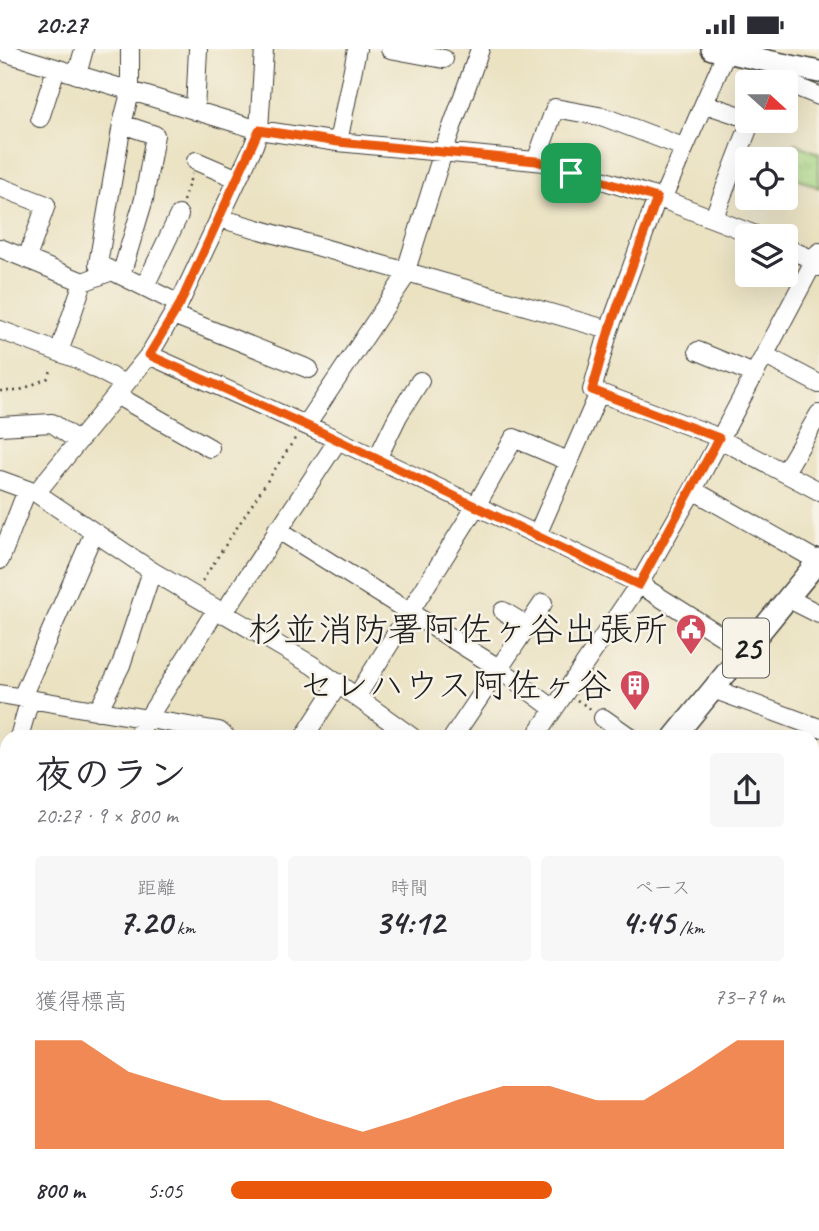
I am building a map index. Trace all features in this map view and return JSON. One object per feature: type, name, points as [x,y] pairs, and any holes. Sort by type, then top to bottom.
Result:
[{"type":"main road","points":[[722,50],[819,72]]},
{"type":"main road","name":"25","points":[[680,730],[819,561]]},
{"type":"street","points":[[77,75],[84,49]]},
{"type":"street","points":[[130,49],[130,93],[122,124],[98,264],[145,286],[176,310],[309,369]]},
{"type":"street","points":[[195,111],[198,49]]},
{"type":"street","points":[[0,561],[31,492],[78,441],[149,355],[176,310],[259,130],[264,49]]},
{"type":"street","points":[[338,142],[357,49]]},
{"type":"street","points":[[390,49],[444,59]]},
{"type":"street","points":[[305,425],[405,272],[443,152],[480,49]]},
{"type":"street","points":[[722,50],[705,104],[660,199],[609,330],[592,390],[719,438],[819,491]]},
{"type":"street","points":[[0,51],[130,93],[259,130],[338,142],[536,161],[660,199],[735,226]]},
{"type":"street","points":[[40,118],[56,69]]},
{"type":"street","points":[[798,87],[819,96]]},
{"type":"street","points":[[705,104],[735,115]]},
{"type":"street","points":[[536,161],[555,108],[604,117],[683,147]]},
{"type":"street","points":[[116,273],[144,199],[155,135],[122,124]]},
{"type":"street","points":[[714,217],[744,133]]},
{"type":"street","points":[[196,161],[238,179]]},
{"type":"street","points":[[0,187],[46,205],[27,258]]},
{"type":"street","points":[[145,286],[179,215]]},
{"type":"street","points":[[219,218],[609,330]]},
{"type":"street","points":[[0,248],[83,282],[116,273]]},
{"type":"street","points":[[544,730],[554,709],[639,585],[693,490],[754,373],[766,356],[817,260],[798,253]]},
{"type":"street","points":[[59,352],[83,282]]},
{"type":"street","points":[[0,330],[59,352],[210,448]]},
{"type":"street","points":[[698,351],[754,373]]},
{"type":"street","points":[[149,355],[338,440],[639,585],[744,650]]},
{"type":"street","points":[[766,356],[819,384]]},
{"type":"street","points":[[377,459],[398,416],[420,381]]},
{"type":"street","points":[[537,535],[599,393]]},
{"type":"street","points":[[785,472],[819,414]]},
{"type":"street","points":[[0,426],[52,423],[78,441]]},
{"type":"street","points":[[357,696],[411,612],[514,438],[568,461]]},
{"type":"street","points":[[140,730],[338,440]]},
{"type":"street","points":[[0,480],[31,492],[152,571],[339,683],[403,730]]},
{"type":"street","points":[[693,490],[819,561]]},
{"type":"street","points":[[277,529],[500,669],[554,709]]},
{"type":"street","points":[[20,730],[26,698],[94,532]]},
{"type":"street","points":[[98,711],[121,665],[152,571]]},
{"type":"street","points":[[787,598],[819,614]]},
{"type":"street","points":[[458,730],[543,603]]},
{"type":"street","points":[[503,611],[529,627]]},
{"type":"street","points":[[309,730],[339,683]]},
{"type":"street","points":[[713,689],[819,728]]},
{"type":"street","points":[[0,694],[147,719],[188,730]]},
{"type":"street","points":[[603,718],[620,730]]},
{"type":"path","points":[[179,215],[196,161]]},
{"type":"path","points":[[0,391],[18,391],[48,378],[59,352]]},
{"type":"path","points":[[192,595],[305,425]]},
{"type":"path","points":[[566,692],[603,718]]},
{"type":"green space","points":[[795,143],[819,154],[819,188],[798,178],[798,147],[794,147]]},
{"type":"place","name":"杉並消防署阿佐ヶ谷出張所","points":[[691,656]]},
{"type":"place","name":"セレハウス阿佐ヶ谷","points":[[635,712]]},
{"type":"route","points":[[259,130],[338,142],[545,162],[571,173],[657,198],[609,330],[592,390],[719,438],[639,585],[321,432],[149,355],[180,304],[259,130]]}]
